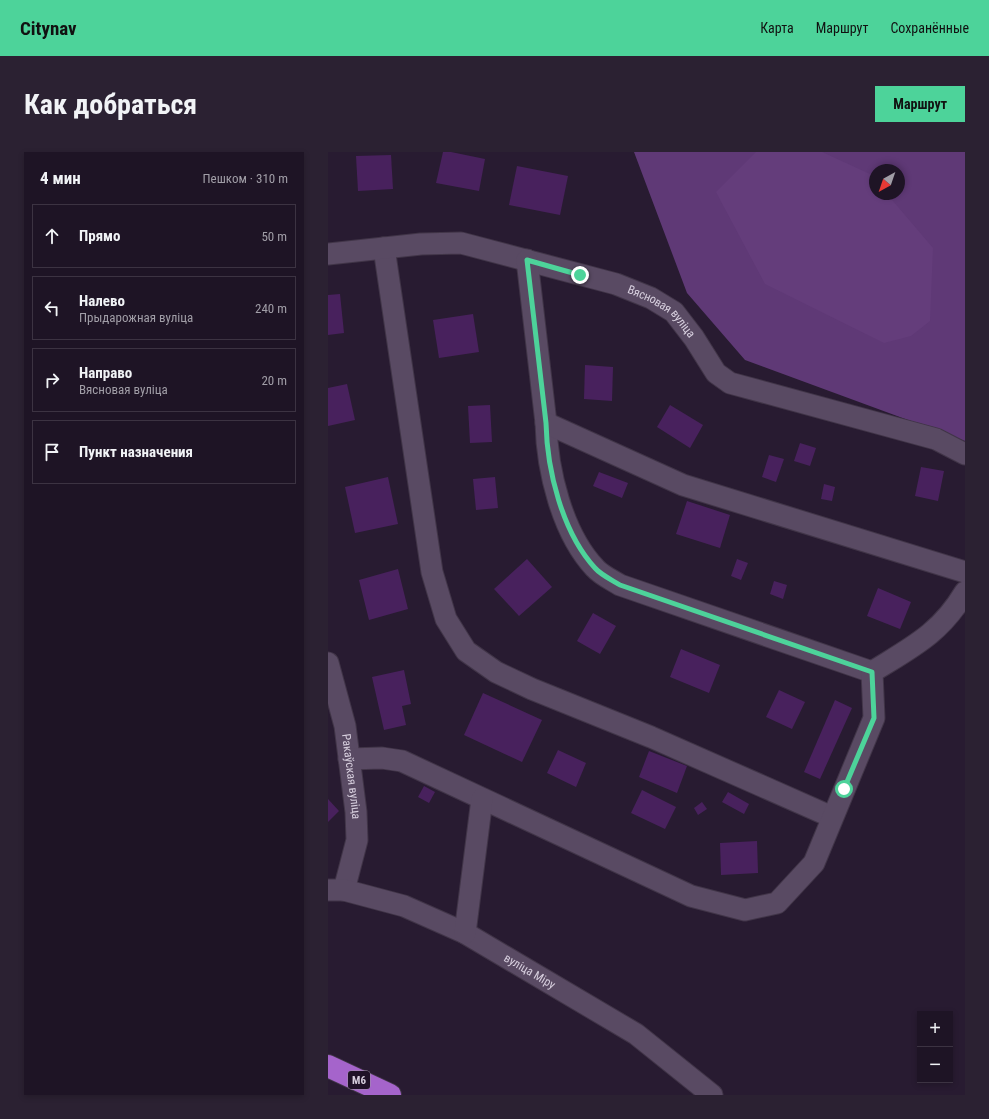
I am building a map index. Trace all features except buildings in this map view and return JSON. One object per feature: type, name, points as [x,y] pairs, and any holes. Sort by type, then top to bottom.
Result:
[{"type":"highway","name":"М6","points":[[328,1066],[390,1095]]},
{"type":"street","name":"Вясновая вуліца","points":[[328,254],[421,244],[461,243],[616,284],[651,298],[674,312],[694,338],[716,373],[730,383],[936,439],[965,454]]},
{"type":"street","points":[[384,248],[432,572],[446,619],[466,651],[496,672],[532,689],[651,736],[832,817]]},
{"type":"street","points":[[527,260],[546,423],[546,447],[564,518],[575,539],[595,568],[620,585],[872,672]]},
{"type":"street","points":[[546,423],[684,485],[965,572]]},
{"type":"street","points":[[872,672],[921,642],[940,627],[965,592]]},
{"type":"street","name":"Ракаўская вуліца","points":[[328,663],[345,726],[356,812],[357,840],[336,890]]},
{"type":"street","points":[[349,759],[382,758],[402,761],[691,896],[745,910],[777,903],[814,863],[874,718],[872,672]]},
{"type":"street","points":[[465,933],[482,799]]},
{"type":"street","name":"вуліца Міру","points":[[336,890],[404,906],[465,933],[636,1034],[712,1095]]},
{"type":"shaded area","points":[[634,152],[965,152],[965,441],[745,360],[687,293]]},
{"type":"shaded area","points":[[756,152],[822,152],[869,174],[869,200],[892,200],[933,248],[930,321],[911,336],[884,343],[765,284],[716,192]]},
{"type":"route","points":[[580,275],[527,260],[546,423],[546,447],[564,518],[575,539],[595,568],[620,585],[872,672],[874,718],[844,789]]}]
